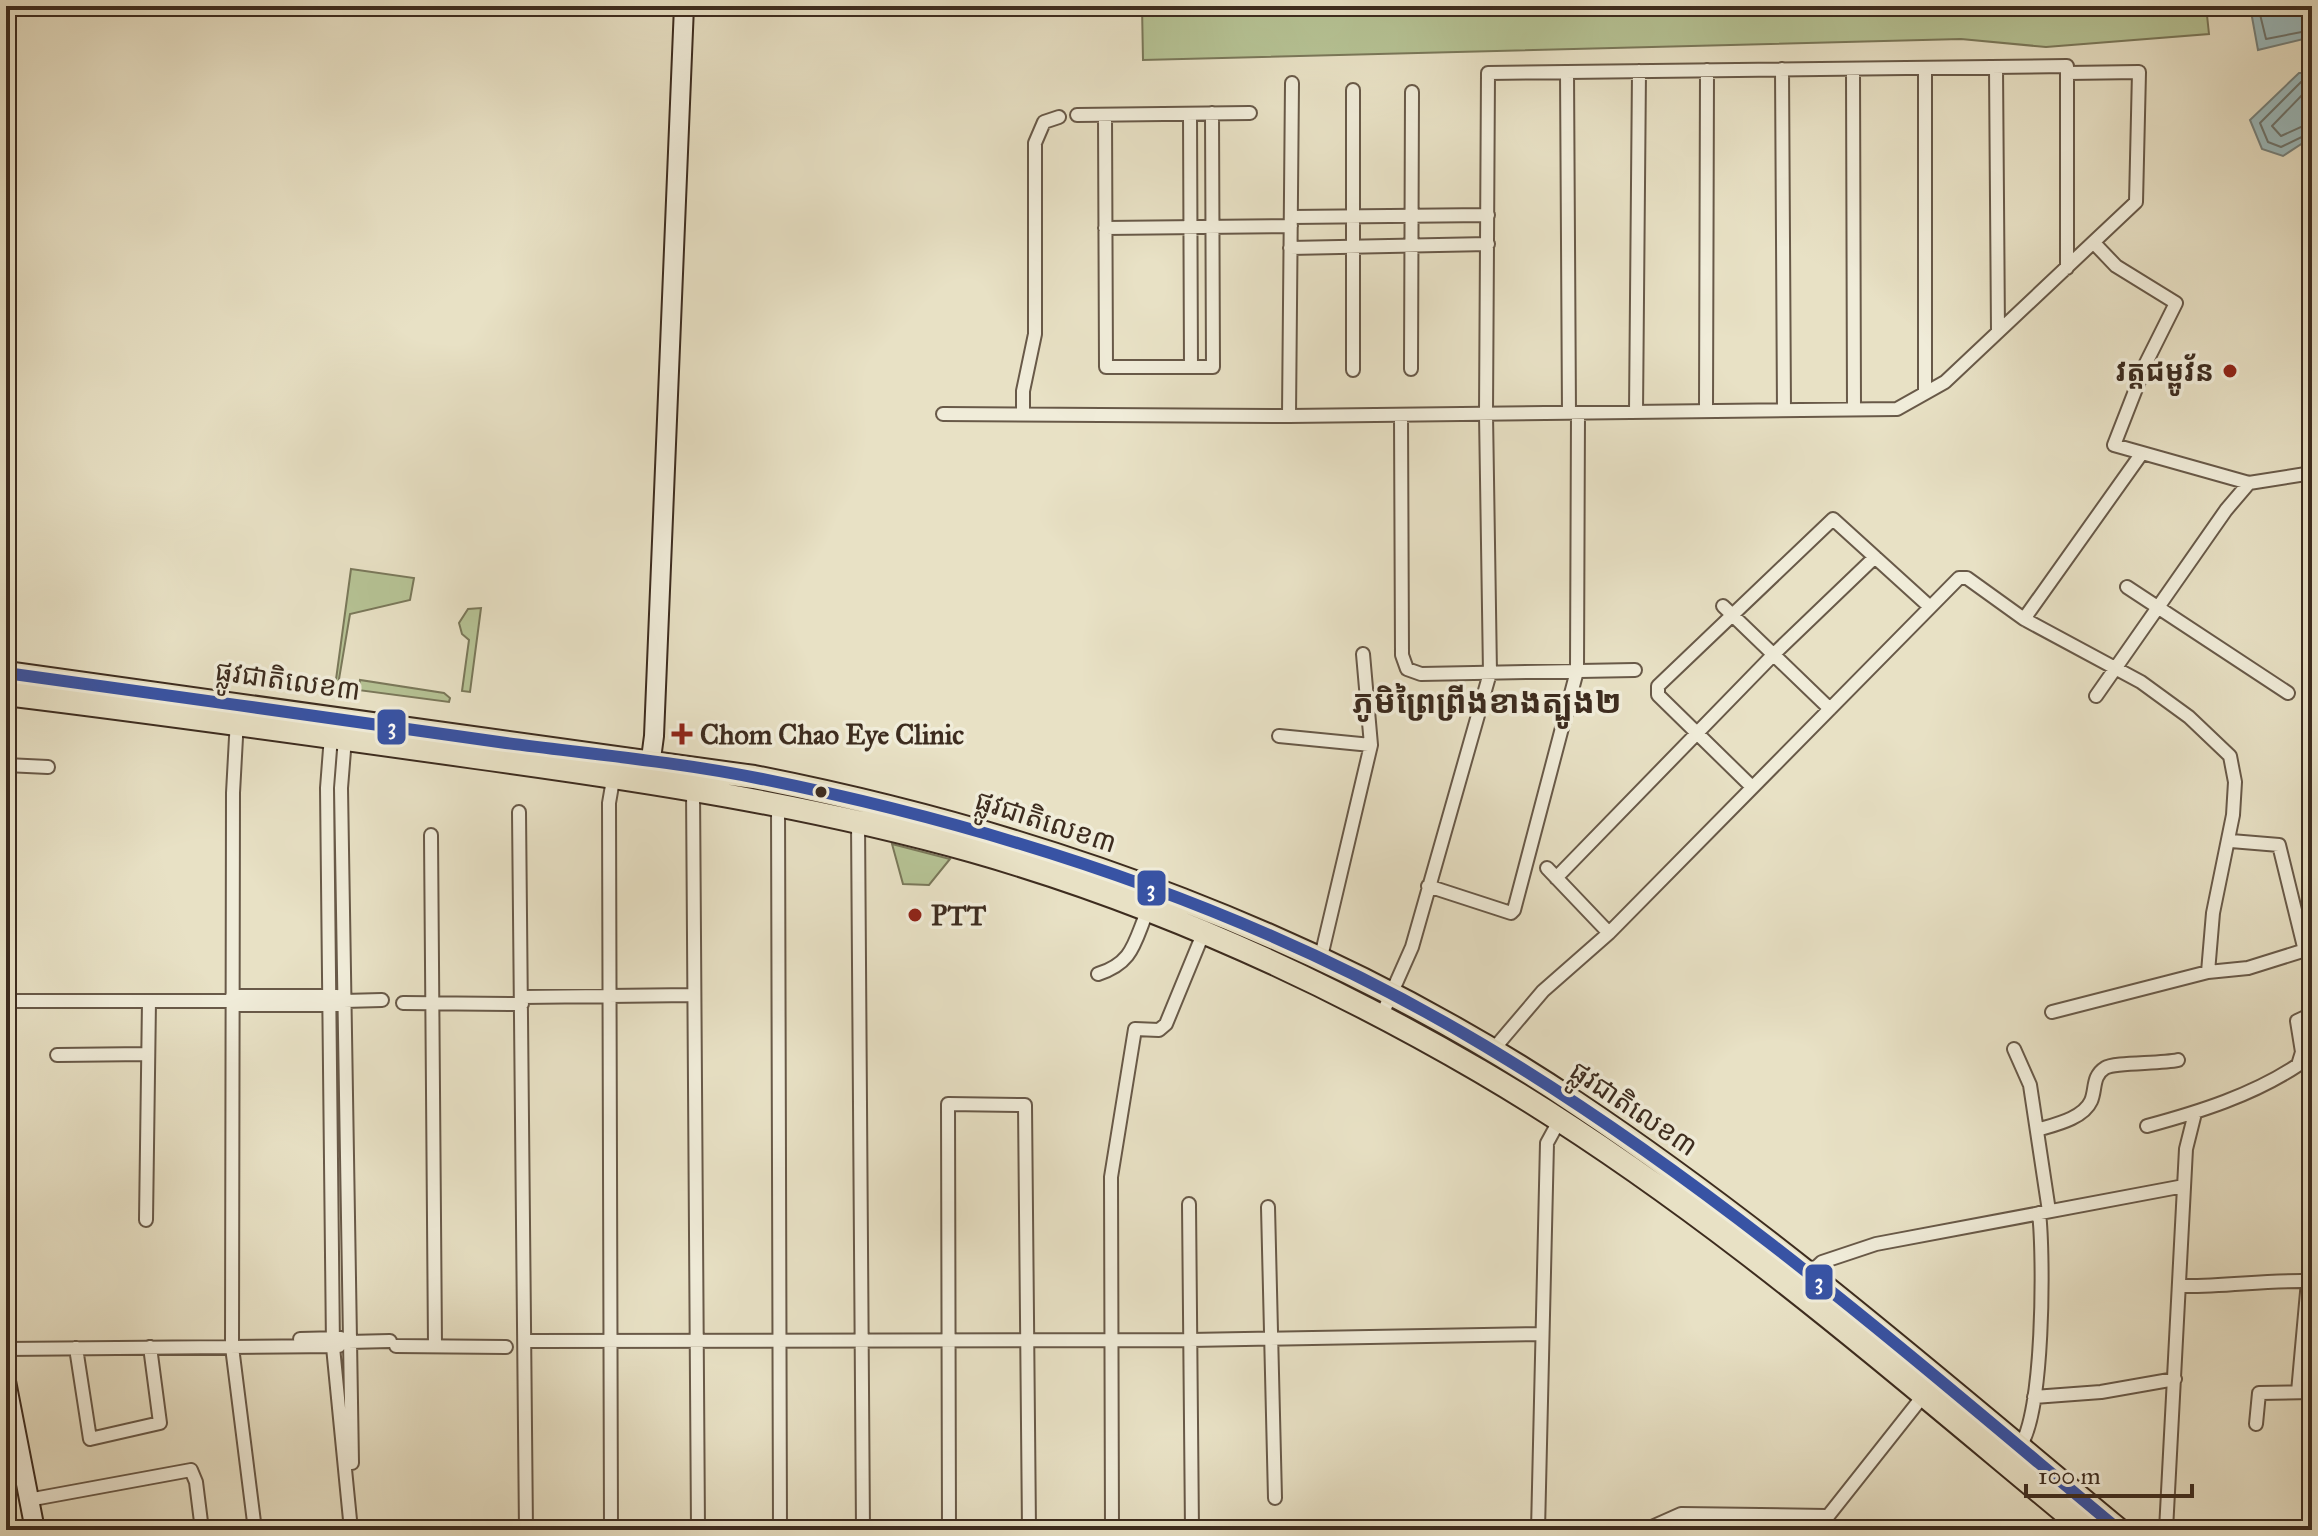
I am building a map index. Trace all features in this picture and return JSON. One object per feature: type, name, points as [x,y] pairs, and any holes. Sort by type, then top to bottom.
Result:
[{"type":"highway","name":"ផ្លូវជាតិលេខ៣","points":[[6,673],[238,713],[840,795],[998,836],[1156,890],[1320,961],[1391,996],[1492,1051],[1574,1101],[1710,1196],[2119,1530]]},
{"type":"highway","name":"ផ្លូវជាតិលេខ៣","points":[[6,694],[238,713],[338,737],[616,766]]},
{"type":"highway","name":"ផ្លូវជាតិលេខ៣","points":[[650,771],[693,788],[858,821],[995,858],[1203,934],[1381,1017],[1479,1071],[1559,1121],[1713,1227],[2086,1530]]},
{"type":"street","points":[[650,771],[684,6]]},
{"type":"street","points":[[1381,1017],[1412,947],[1490,673],[1486,414],[1488,73],[2067,66],[2067,268]]},
{"type":"street","points":[[1996,67],[1998,332]]},
{"type":"street","points":[[1925,68],[1925,393]]},
{"type":"street","points":[[1782,69],[1784,410]]},
{"type":"street","points":[[1853,69],[1854,409]]},
{"type":"street","points":[[1706,411],[1707,70]]},
{"type":"street","points":[[1636,412],[1639,71]]},
{"type":"street","points":[[1428,886],[1511,913],[1514,910],[1577,671],[1567,72]]},
{"type":"street","points":[[943,414],[1289,416],[1897,409],[1945,382],[2137,199],[2139,72],[2067,73]]},
{"type":"street","points":[[1289,416],[1292,83]]},
{"type":"street","points":[[1353,90],[1353,370]]},
{"type":"street","points":[[1411,369],[1412,92]]},
{"type":"street","points":[[1105,115],[1106,367],[1213,367],[1212,113]]},
{"type":"street","points":[[1077,115],[1250,113]]},
{"type":"street","points":[[1190,114],[1191,367]]},
{"type":"street","points":[[1023,413],[1023,391],[1035,334],[1035,143],[1044,122],[1059,117]]},
{"type":"street","points":[[1105,228],[1190,228],[1353,217],[1488,215]]},
{"type":"street","points":[[2094,243],[2116,266],[2176,303],[2146,363],[2114,445],[2249,483],[2312,473]]},
{"type":"street","points":[[1290,248],[1488,244]]},
{"type":"street","points":[[1401,415],[1402,655],[1407,669],[1421,674],[1635,670]]},
{"type":"street","points":[[2024,619],[2142,453]]},
{"type":"street","points":[[2096,696],[2249,483]]},
{"type":"street","points":[[1752,787],[1656,691],[1833,519],[1930,607]]},
{"type":"street","points":[[1609,933],[1552,873],[1698,734],[1775,653],[1875,557]]},
{"type":"street","points":[[1492,1051],[1543,991],[1609,933],[1964,576],[2024,619],[2117,666],[2189,717],[2230,756],[2235,782],[2231,841],[2213,913],[2208,972]]},
{"type":"street","points":[[2127,587],[2288,693]]},
{"type":"street","points":[[1723,606],[1830,709]]},
{"type":"street","points":[[1320,961],[1371,745],[1363,654]]},
{"type":"street","points":[[238,713],[232,1001],[232,1343],[255,1530]]},
{"type":"street","points":[[1279,736],[1371,745]]},
{"type":"street","points":[[338,737],[327,788],[333,1342],[352,1530]]},
{"type":"street","points":[[338,737],[352,1530]]},
{"type":"street","points":[[6,765],[48,767]]},
{"type":"street","points":[[611,1530],[609,803],[616,766]]},
{"type":"street","points":[[693,788],[698,1530]]},
{"type":"street","points":[[778,803],[780,1530]]},
{"type":"street","points":[[519,812],[526,1530]]},
{"type":"street","points":[[858,821],[863,1530]]},
{"type":"street","points":[[431,835],[435,1346]]},
{"type":"street","points":[[2052,1012],[2208,972],[2248,968],[2308,949],[2279,845],[2231,841]]},
{"type":"street","points":[[1098,974],[1117,968],[1127,959],[1147,912]]},
{"type":"street","points":[[1112,1530],[1111,1177],[1135,1029],[1159,1030],[1166,1024],[1203,934]]},
{"type":"street","points":[[403,1003],[693,995]]},
{"type":"street","points":[[6,1001],[382,1000]]},
{"type":"street","points":[[146,1220],[149,1001]]},
{"type":"street","points":[[2147,1126],[2195,1113],[2255,1089],[2298,1065],[2302,1052],[2297,1021],[2312,1014]]},
{"type":"street","points":[[2014,1049],[2030,1085],[2044,1212],[2034,1397],[2029,1436],[2019,1447]]},
{"type":"street","points":[[57,1055],[148,1054]]},
{"type":"street","points":[[2037,1130],[2059,1124],[2082,1111],[2091,1101],[2096,1078],[2104,1068],[2117,1064],[2144,1066],[2178,1060]]},
{"type":"street","points":[[949,1530],[948,1104],[1025,1105],[1029,1530]]},
{"type":"street","points":[[2166,1530],[2186,1149],[2195,1113]]},
{"type":"street","points":[[1538,1530],[1547,1143],[1559,1121]]},
{"type":"street","points":[[1809,1274],[1822,1262],[1876,1244],[2184,1186]]},
{"type":"street","points":[[1189,1204],[1192,1530]]},
{"type":"street","points":[[1268,1207],[1275,1498]]},
{"type":"street","points":[[2179,1286],[2230,1287],[2257,1281],[2308,1281],[2298,1392]]},
{"type":"street","points":[[525,1341],[1110,1341],[1541,1334]]},
{"type":"street","points":[[6,1349],[333,1342],[506,1347]]},
{"type":"street","points":[[76,1348],[90,1439],[160,1423],[150,1347]]},
{"type":"street","points":[[2034,1397],[2101,1392],[2175,1379]]},
{"type":"street","points":[[6,1381],[35,1530]]},
{"type":"street","points":[[2256,1424],[2259,1393],[2312,1392]]},
{"type":"street","points":[[1817,1530],[1923,1396]]},
{"type":"street","points":[[28,1500],[191,1470],[196,1482],[202,1530]]},
{"type":"street","points":[[1645,1530],[1681,1514],[1826,1516]]},
{"type":"street","points":[[1714,1514],[1714,1530]]},
{"type":"green space","points":[[1142,6],[2206,6],[2209,34],[2046,47],[1961,39],[1143,60]]},
{"type":"green space","points":[[351,569],[414,578],[410,600],[350,614],[338,685],[359,687],[360,680],[444,693],[450,698],[449,702],[335,687]]},
{"type":"green space","points":[[481,608],[470,692],[462,691],[469,640],[462,634],[459,623],[468,609]]},
{"type":"green space","points":[[892,844],[950,859],[929,885],[903,884]]},
{"type":"water","points":[[2250,6],[2312,6],[2312,37],[2258,50]]},
{"type":"water","points":[[2299,73],[2312,73],[2312,137],[2283,156],[2262,149],[2250,120]]},
{"type":"transit line","name":"3","points":[[6,673],[666,763],[762,779],[950,824],[1043,851],[1225,917],[1314,955],[1401,998],[1570,1099],[1652,1156],[1811,1276],[2119,1530]]},
{"type":"place","name":"វត្តជម្ពូវ័ន","points":[[2230,371]]},
{"type":"place","name":"Chom Chao Eye Clinic","points":[[682,734]]},
{"type":"place","name":"PTT","points":[[915,915]]},
{"type":"district","name":"ភូមិព្រៃព្រីងខាងត្បូង២","points":[[1487,702]]}]
